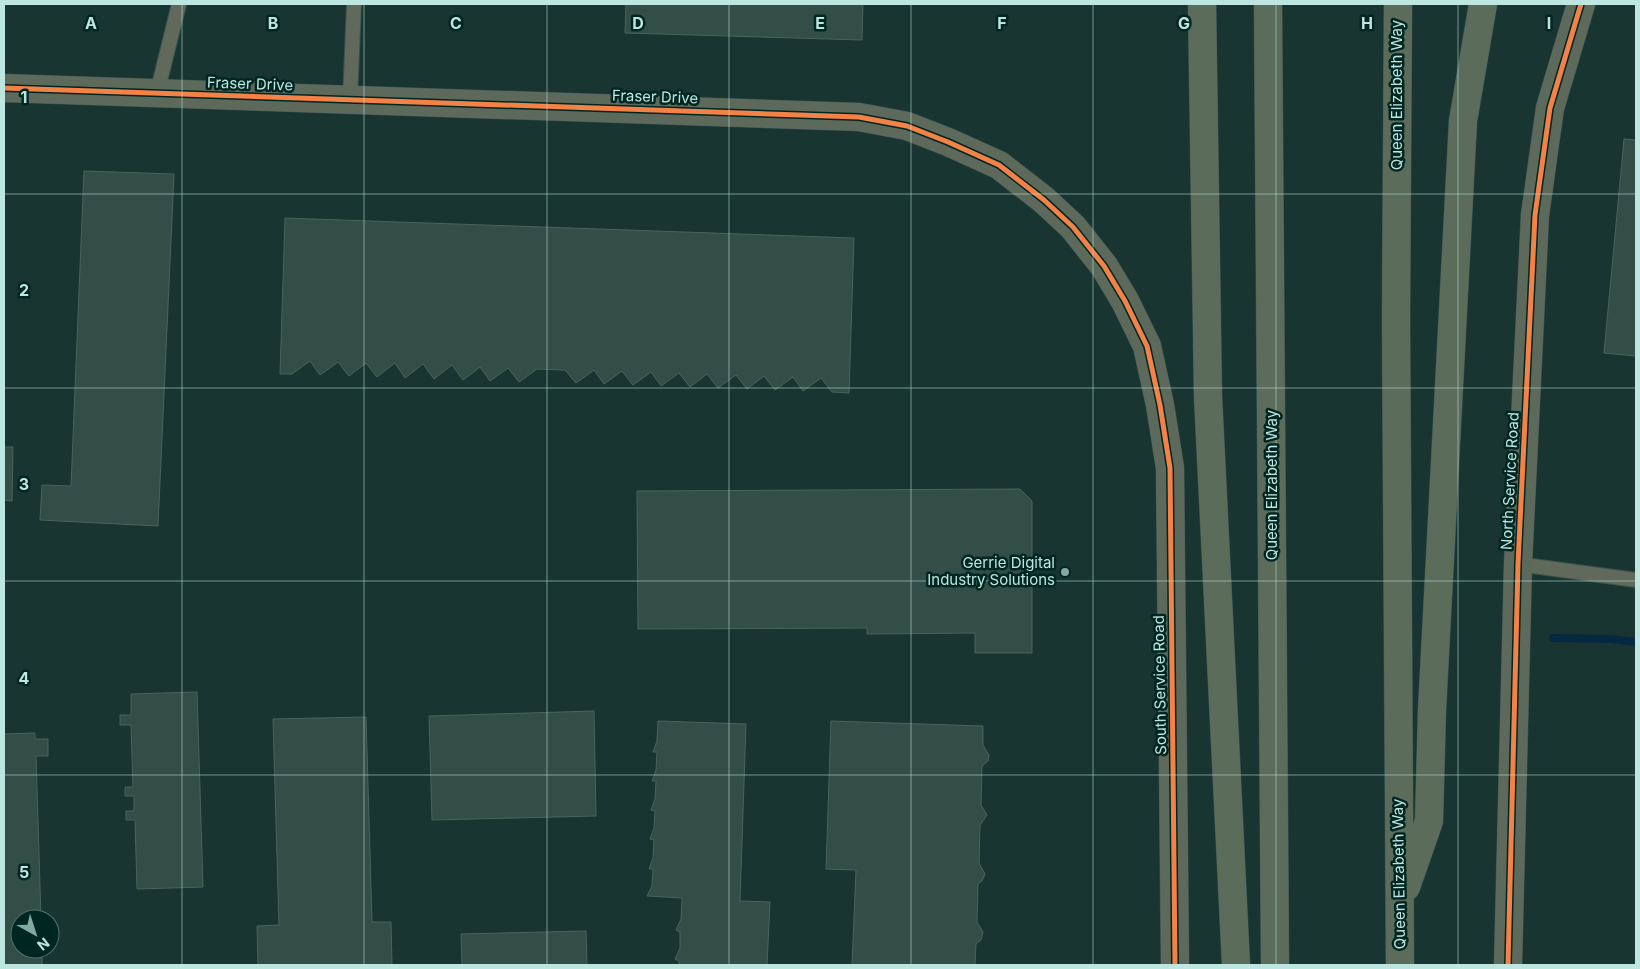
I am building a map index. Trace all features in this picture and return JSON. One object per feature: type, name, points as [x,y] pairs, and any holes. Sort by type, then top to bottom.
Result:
[{"type":"highway","points":[[1202,4],[1208,396],[1236,965]]},
{"type":"highway","name":"Queen Elizabeth Way","points":[[1268,4],[1275,965]]},
{"type":"highway","name":"Queen Elizabeth Way","points":[[1398,4],[1396,320],[1400,965]]},
{"type":"highway","points":[[1400,905],[1430,821],[1432,710],[1463,121],[1483,4]]},
{"type":"street","name":"North Service Road","points":[[1508,965],[1518,564],[1535,215],[1550,108],[1581,4]]},
{"type":"street","name":"Fraser Drive","points":[[4,88],[859,117],[907,126],[999,165],[1044,200],[1074,227],[1104,266],[1125,301],[1147,346],[1160,405]]},
{"type":"street","name":"South Service Road","points":[[1160,405],[1170,468],[1175,965]]},
{"type":"lane","points":[[157,93],[179,4]]},
{"type":"lane","points":[[350,100],[354,4]]},
{"type":"lane","points":[[1518,564],[1636,580]]},
{"type":"building","points":[[626,4],[863,4],[862,40],[625,33]]},
{"type":"building","points":[[1624,139],[1636,140],[1636,356],[1604,353]]},
{"type":"building","points":[[84,171],[174,174],[158,526],[40,520],[42,485],[71,486]]},
{"type":"building","points":[[285,218],[854,238],[849,393],[832,392],[821,378],[803,391],[793,377],[775,390],[764,376],[747,389],[736,375],[718,388],[707,374],[690,387],[679,373],[661,386],[651,372],[633,385],[622,371],[604,384],[594,370],[576,383],[565,370],[537,369],[519,382],[508,368],[490,381],[480,367],[463,380],[452,365],[434,379],[423,364],[405,378],[395,363],[377,377],[366,363],[349,376],[338,362],[320,375],[310,361],[292,374],[280,374]]},
{"type":"building","points":[[4,447],[13,447],[12,501],[4,500]]},
{"type":"building","points":[[1020,489],[1032,501],[1032,653],[975,653],[975,633],[867,634],[867,628],[638,629],[637,491]]},
{"type":"building","points":[[197,692],[203,887],[137,889],[135,820],[126,820],[126,811],[134,811],[134,796],[125,796],[125,787],[133,787],[131,725],[120,725],[120,715],[131,715],[131,694]]},
{"type":"building","points":[[594,711],[596,816],[432,820],[429,716]]},
{"type":"building","points":[[366,717],[372,922],[391,922],[392,965],[258,965],[257,926],[279,925],[273,719]]},
{"type":"building","points":[[658,721],[746,724],[740,901],[770,902],[767,965],[679,965],[679,961],[675,959],[680,948],[680,932],[676,930],[681,919],[682,898],[647,896],[652,886],[653,869],[649,869],[653,858],[654,840],[650,839],[654,828],[655,811],[651,810],[655,799],[656,781],[652,781],[656,770],[657,752],[653,752],[657,741]]},
{"type":"building","points":[[831,721],[983,726],[983,745],[989,755],[988,761],[982,766],[981,805],[987,815],[980,825],[979,863],[985,874],[982,881],[978,884],[977,922],[983,932],[981,940],[976,944],[975,965],[852,965],[856,870],[826,869]]},
{"type":"building","points":[[35,733],[35,739],[48,739],[48,756],[36,756],[41,909],[10,909],[10,959],[42,959],[42,965],[4,965],[4,734]]},
{"type":"building","points":[[586,931],[587,965],[462,965],[461,934]]},
{"type":"waterway","points":[[1553,638],[1611,639],[1636,642]]},
{"type":"cycle path","points":[[1508,965],[1518,564],[1535,215],[1550,108],[1581,4]]},
{"type":"cycle path","points":[[4,88],[859,117],[907,126],[999,165],[1044,200],[1073,227],[1104,266],[1125,301],[1147,346],[1160,405],[1170,468],[1175,965]]},
{"type":"place","name":"Gerrie Digital Industry Solutions","points":[[1065,572]]}]
